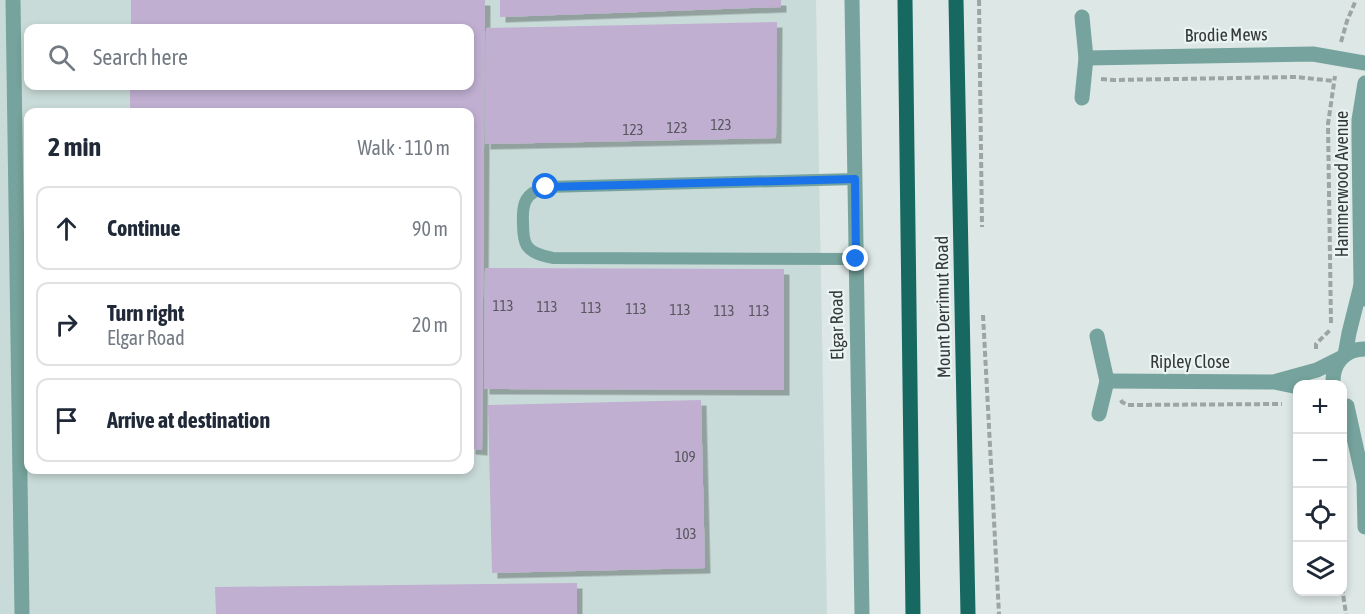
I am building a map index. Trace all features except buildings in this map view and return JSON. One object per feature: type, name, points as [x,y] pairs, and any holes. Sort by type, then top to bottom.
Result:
[{"type":"main road","name":"Mount Derrimut Road","points":[[905,0],[914,614]]},
{"type":"main road","name":"Mount Derrimut Road","points":[[956,0],[968,614]]},
{"type":"street","points":[[13,0],[22,614]]},
{"type":"street","name":"Elgar Road","points":[[852,0],[862,614]]},
{"type":"street","points":[[1082,17],[1086,58],[1082,98]]},
{"type":"street","name":"Brodie Mews","points":[[1086,58],[1313,54],[1365,63]]},
{"type":"street","name":"Hammerwood Avenue","points":[[1332,380],[1335,366],[1343,356],[1348,333],[1363,292],[1359,120],[1365,83]]},
{"type":"street","points":[[1097,336],[1111,381],[1099,414]]},
{"type":"street","name":"Ripley Close","points":[[1274,382],[1317,370],[1353,351],[1365,350]]},
{"type":"street","name":"Ripley Close","points":[[1111,381],[1274,382],[1293,386]]},
{"type":"street","points":[[1347,405],[1365,410]]},
{"type":"street","points":[[1347,412],[1365,481],[1365,527]]},
{"type":"lane","points":[[855,179],[546,187],[536,190],[527,198],[522,207],[523,233],[527,246],[538,254],[553,258],[856,259]]},
{"type":"path","points":[[979,0],[982,230]]},
{"type":"path","points":[[1317,370],[1316,344],[1331,329],[1328,124],[1337,57],[1347,21],[1356,0]]},
{"type":"path","points":[[1085,78],[1114,80],[1296,77],[1334,81]]},
{"type":"path","points":[[983,307],[999,614]]},
{"type":"path","points":[[1111,381],[1122,402],[1128,405],[1286,404]]},
{"type":"path","points":[[1343,596],[1346,614]]},
{"type":"shaded area","points":[[0,0],[816,0],[827,614],[0,614]]},
{"type":"route","points":[[546,187],[855,179],[856,259]]}]
